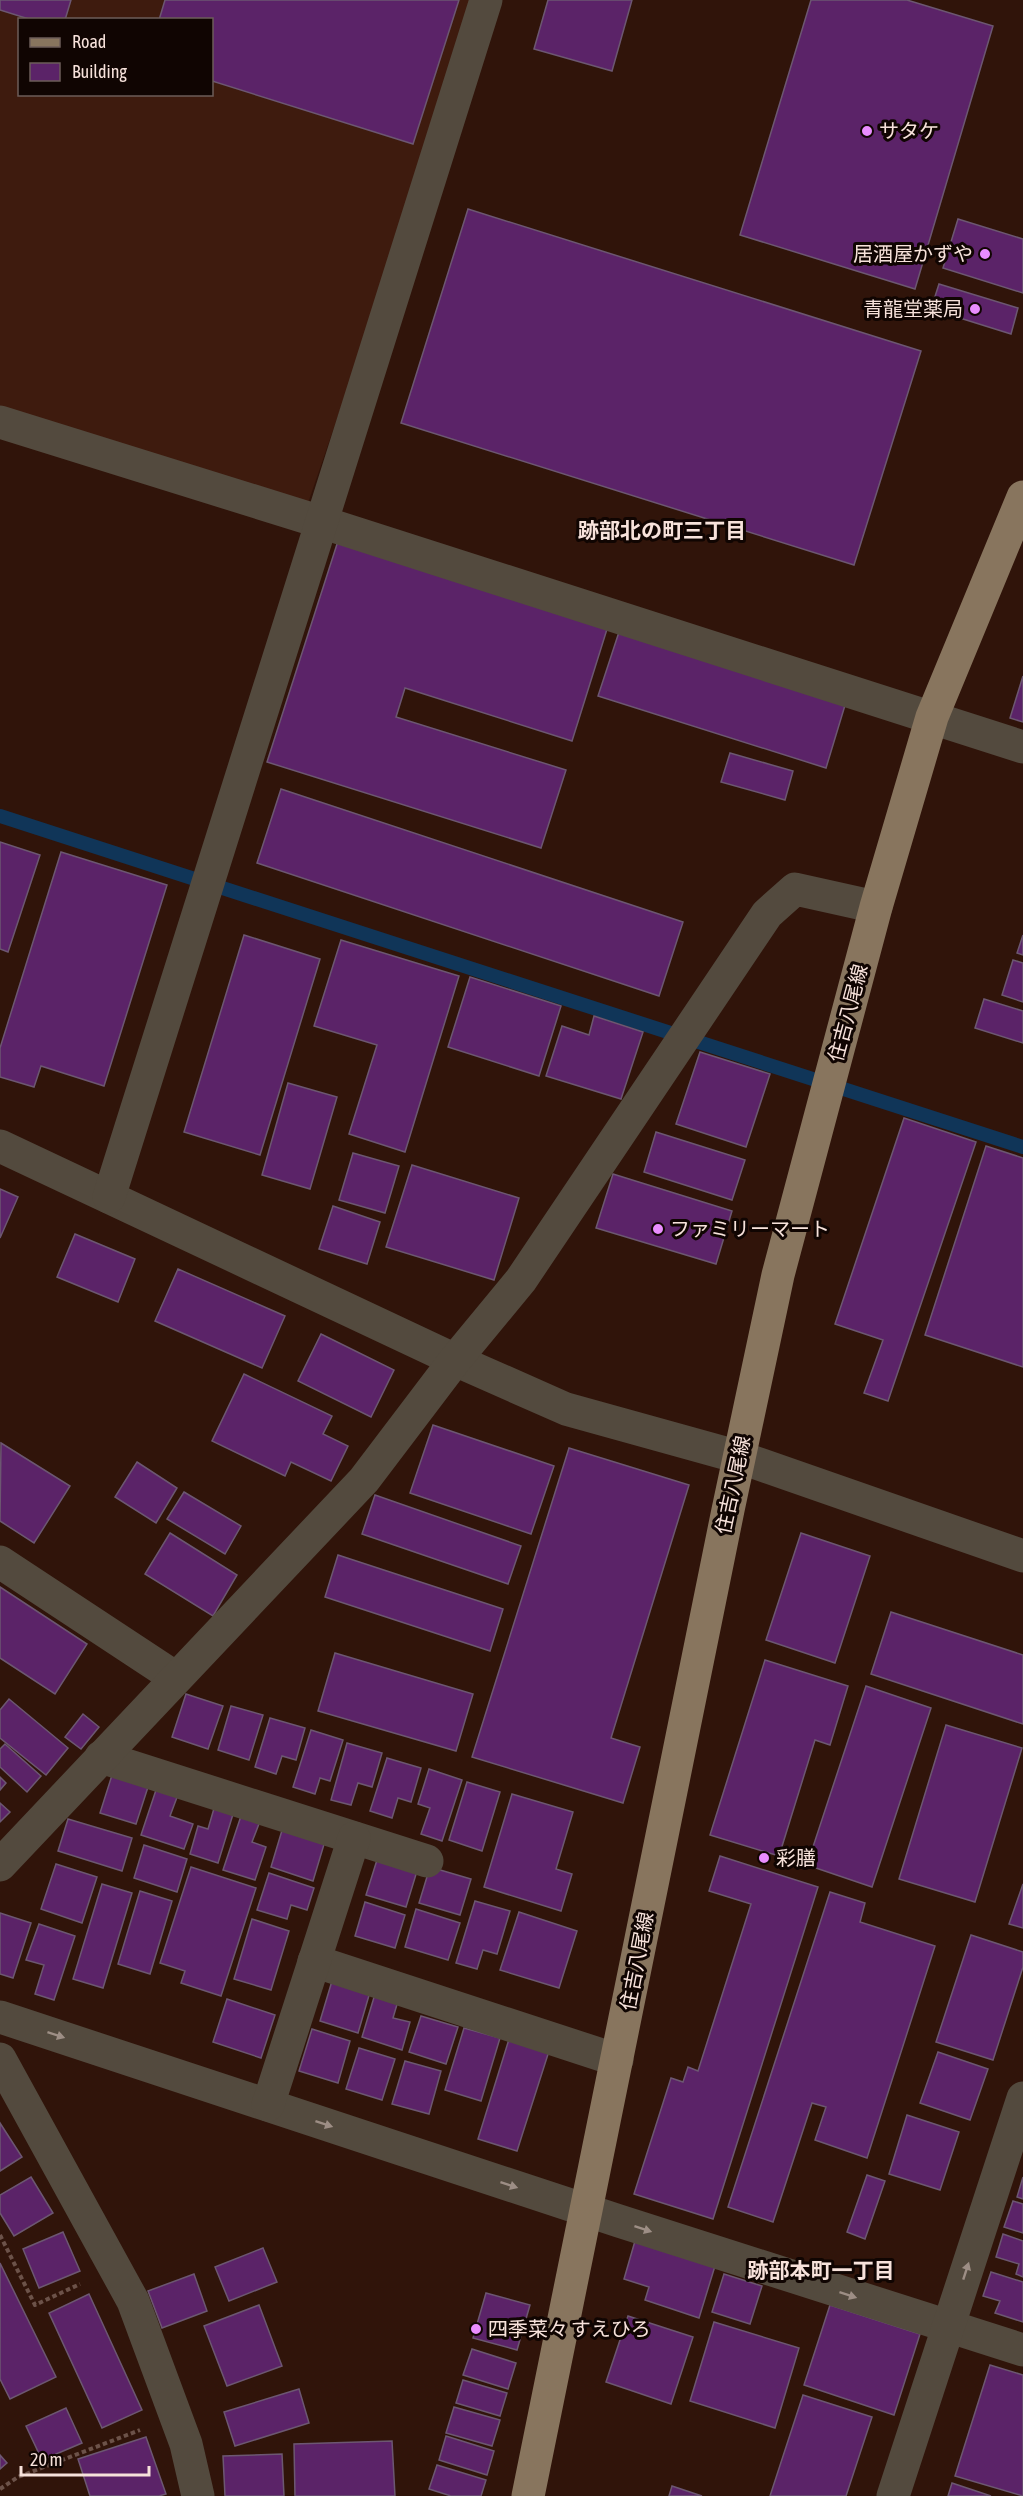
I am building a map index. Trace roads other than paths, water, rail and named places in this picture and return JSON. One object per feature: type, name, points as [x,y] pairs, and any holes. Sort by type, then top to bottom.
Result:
[{"type":"main road","name":"住吉八尾線","points":[[528,2496],[778,1275],[876,908],[932,717],[1023,497]]},
{"type":"street","points":[[109,1197],[486,0]]},
{"type":"street","points":[[0,422],[321,522],[1023,747]]},
{"type":"street","points":[[0,1865],[364,1480],[455,1360],[521,1280],[767,914],[795,889],[876,908]]},
{"type":"street","points":[[0,1146],[455,1360],[566,1409],[739,1457],[1023,1556]]},
{"type":"street","points":[[0,1562],[176,1678]]},
{"type":"street","points":[[101,1757],[427,1861]]},
{"type":"street","points":[[268,2105],[354,1838]]},
{"type":"street","points":[[314,1961],[617,2060]]},
{"type":"street","points":[[0,2017],[587,2211],[1023,2350]]},
{"type":"street","points":[[0,2059],[133,2301],[186,2444],[198,2496]]},
{"type":"street","points":[[893,2496],[1023,2098]]},
{"type":"waterway","points":[[0,816],[1023,1147]]},
{"type":"place","name":"サタケ","points":[[867,131]]},
{"type":"place","name":"居酒屋かずや","points":[[985,254]]},
{"type":"place","name":"青龍堂薬局","points":[[975,309]]},
{"type":"place","name":"ファミリーマート","points":[[658,1229]]},
{"type":"place","name":"彩膳","points":[[764,1858]]},
{"type":"place","name":"四季菜々 すえひろ","points":[[476,2329]]},
{"type":"district","name":"跡部北の町三丁目","points":[[662,531]]},
{"type":"district","name":"跡部本町一丁目","points":[[821,2271]]}]
